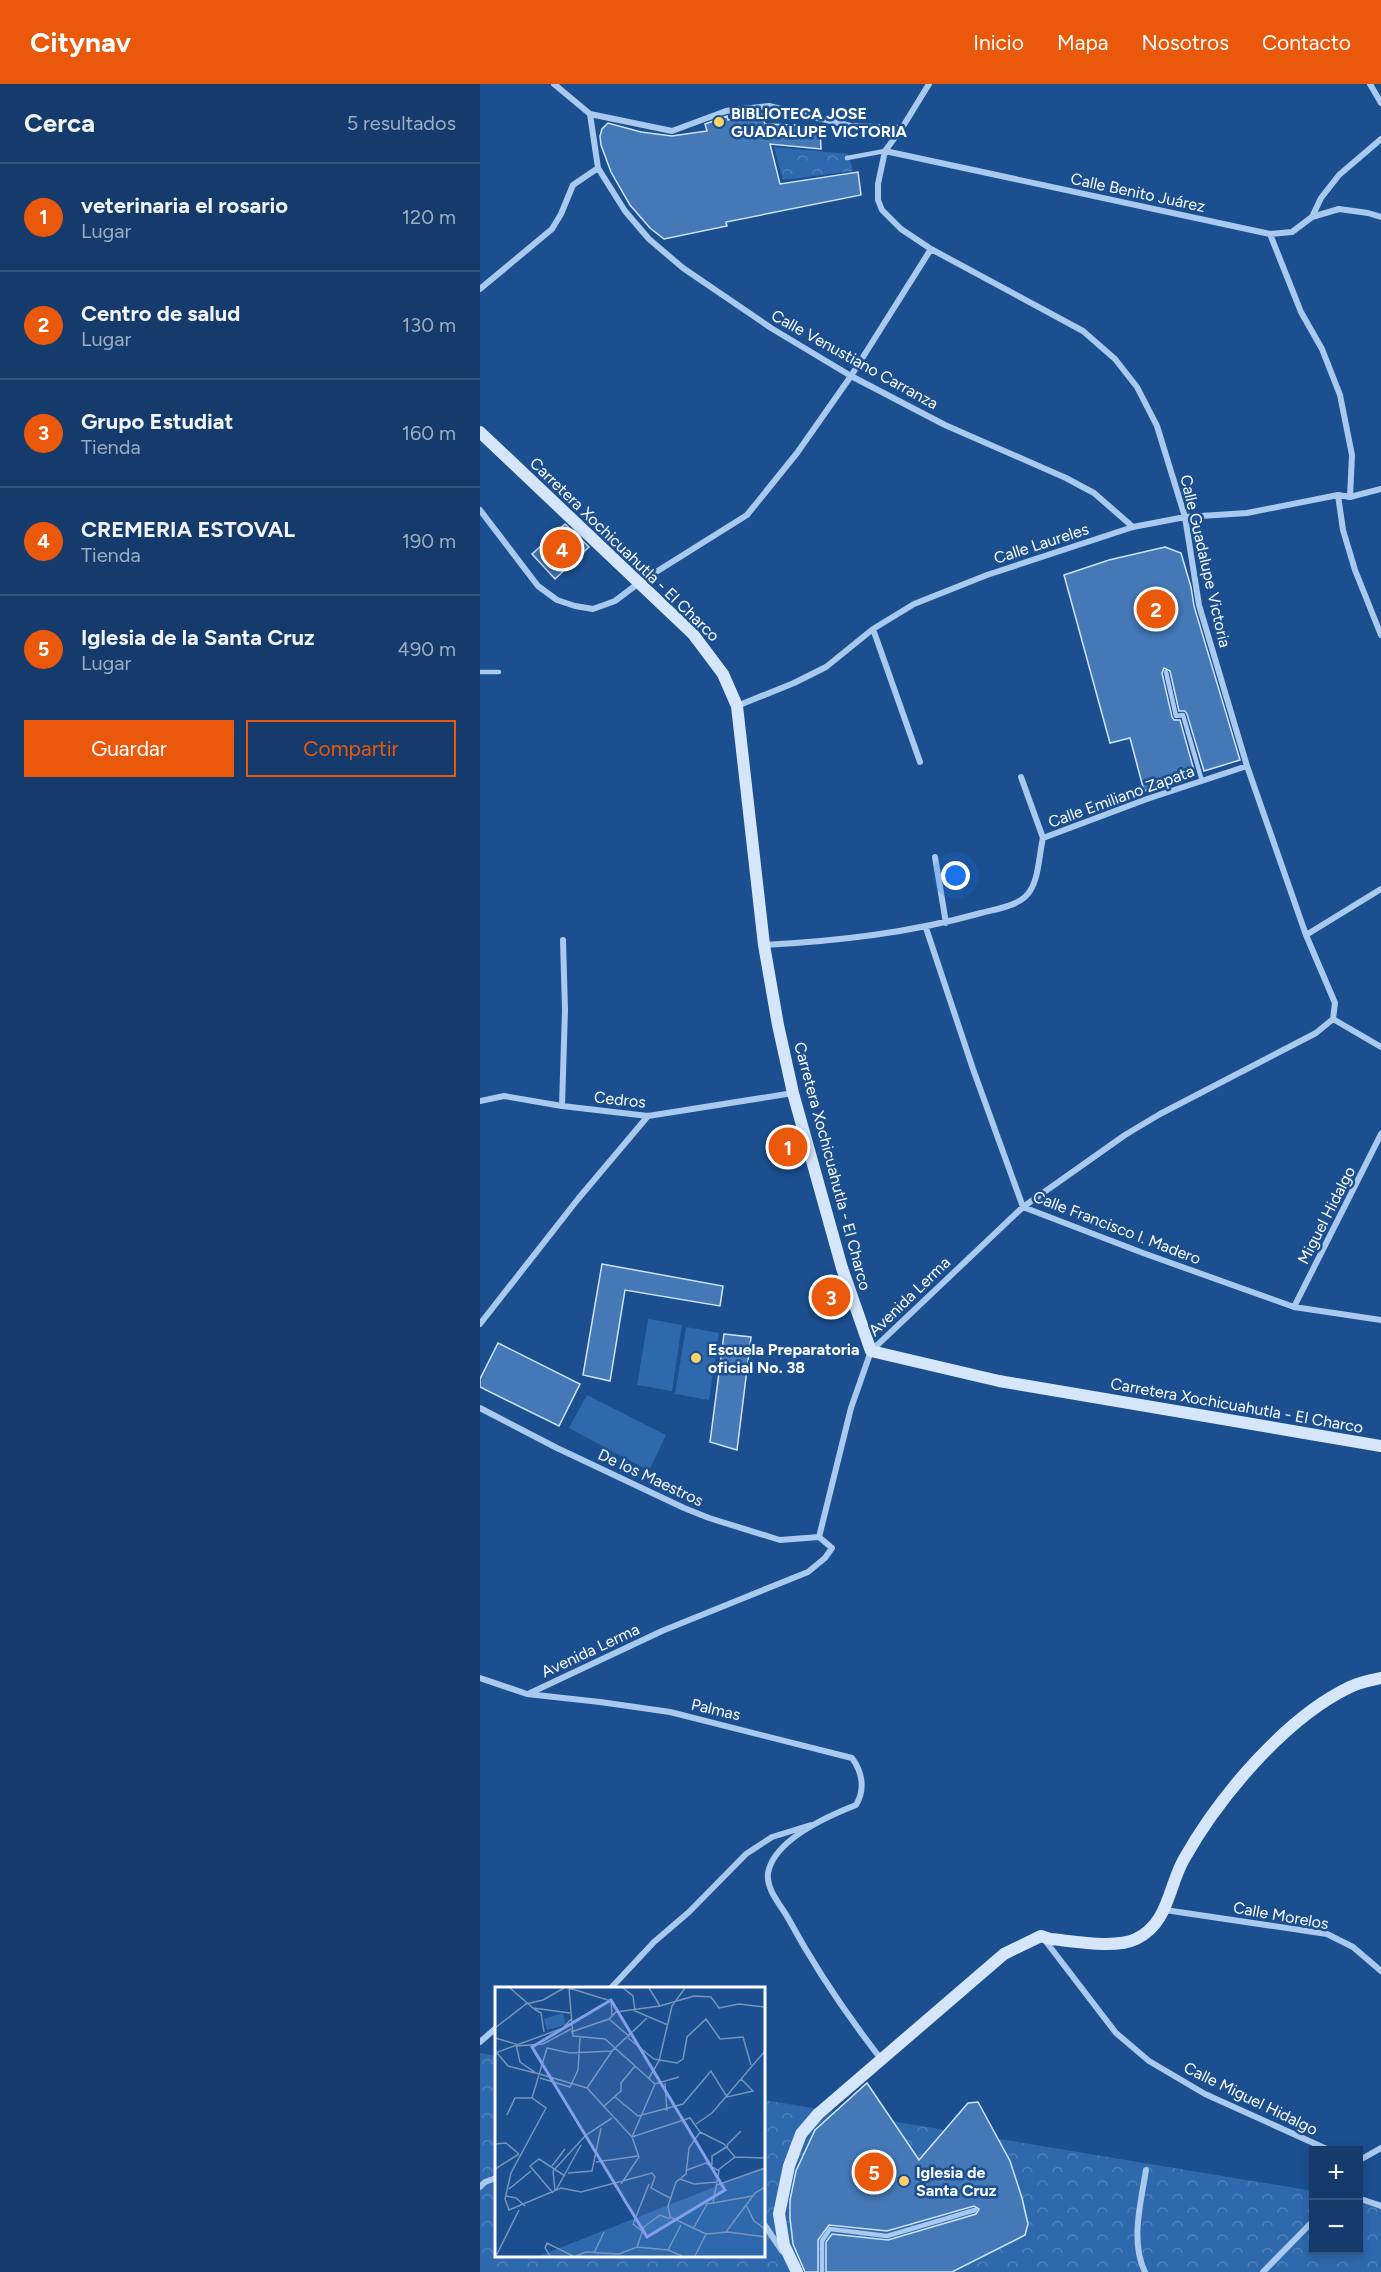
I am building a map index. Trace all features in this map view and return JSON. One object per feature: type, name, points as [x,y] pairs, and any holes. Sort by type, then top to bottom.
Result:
[{"type":"main road","name":"Carretera Xochicuahutla - El Charco","points":[[480,432],[693,634],[723,674],[737,706],[764,945],[793,1093],[842,1268],[871,1351],[999,1381],[1381,1446]]},
{"type":"main road","points":[[797,2272],[784,2245],[779,2214],[789,2166],[801,2134],[818,2114],[1004,1954],[1041,1936],[1050,1939],[1120,1944],[1135,1940],[1150,1930],[1165,1910],[1182,1862],[1212,1812],[1236,1783],[1287,1732],[1317,1707],[1353,1685],[1381,1678]]},
{"type":"street","points":[[554,84],[590,114],[672,130],[726,111],[769,106],[851,126],[902,128]]},
{"type":"street","name":"Calle Guadalupe Victoria","points":[[929,84],[885,151],[878,184],[878,200],[882,210],[901,229],[931,249],[1083,331],[1115,359],[1137,387],[1156,426],[1185,517],[1199,605],[1247,766],[1306,935],[1335,1003],[1333,1019]]},
{"type":"street","points":[[1371,84],[1381,103]]},
{"type":"street","points":[[480,289],[552,229],[573,185],[598,168],[590,114]]},
{"type":"street","points":[[1312,217],[1321,198],[1339,175],[1381,139]]},
{"type":"street","name":"Calle Benito Juárez","points":[[885,151],[1270,234],[1292,232],[1312,217],[1339,209],[1381,217]]},
{"type":"street","name":"Calle Venustiano Carranza","points":[[598,168],[626,211],[649,239],[683,268],[771,328],[851,376],[945,425],[1066,478],[1094,493],[1133,527]]},
{"type":"street","points":[[1270,234],[1301,312],[1322,349],[1340,395],[1352,455],[1350,497]]},
{"type":"street","points":[[480,510],[538,586],[557,600],[593,609],[615,601],[640,582],[747,515],[797,453],[851,376],[931,249]]},
{"type":"street","name":"Calle Laureles","points":[[737,706],[795,683],[826,667],[873,629],[914,604],[947,590],[1133,527],[1185,517],[1247,513],[1338,495],[1350,497],[1381,489]]},
{"type":"street","points":[[1338,495],[1343,530],[1355,570],[1381,636]]},
{"type":"street","points":[[873,629],[920,762]]},
{"type":"street","name":"Calle Emiliano Zapata","points":[[764,945],[832,941],[926,928],[1002,908],[1022,900],[1030,892],[1035,879],[1043,838],[1136,803],[1247,766]]},
{"type":"street","points":[[1021,777],[1043,838]]},
{"type":"street","points":[[935,857],[946,923]]},
{"type":"street","points":[[1306,935],[1381,889]]},
{"type":"street","name":"Calle Francisco I. Madero","points":[[926,928],[973,1069],[1023,1207],[1294,1307],[1381,1320]]},
{"type":"street","points":[[562,1106],[565,1010],[563,940]]},
{"type":"street","points":[[1333,1019],[1381,1047]]},
{"type":"street","name":"Avenida Lerma","points":[[527,1694],[662,1631],[808,1572],[825,1558],[832,1548],[819,1537],[851,1408],[871,1351],[1023,1207],[1143,1124],[1316,1033],[1333,1019]]},
{"type":"street","name":"Cedros","points":[[480,1101],[504,1096],[562,1106],[648,1116],[793,1093]]},
{"type":"street","points":[[480,1324],[578,1199],[648,1116]]},
{"type":"street","name":"Miguel Hidalgo","points":[[1294,1307],[1381,1134]]},
{"type":"street","name":"De los Maestros","points":[[480,1408],[557,1448],[684,1508],[780,1540],[819,1537]]},
{"type":"street","name":"Palmas","points":[[480,1678],[527,1694],[670,1712],[852,1758],[857,1765],[862,1791],[855,1805],[815,1824],[772,1837],[746,1854],[689,1912],[654,1942],[613,1987]]},
{"type":"street","name":"Palmas","points":[[815,1824],[778,1853],[768,1880],[775,1898],[844,2013],[881,2059]]},
{"type":"street","name":"Calle Morelos","points":[[1165,1910],[1327,1935],[1353,1947],[1381,1971]]},
{"type":"street","name":"Calle Miguel Hidalgo","points":[[1041,1936],[1116,2033],[1149,2061],[1205,2094],[1318,2146]]},
{"type":"street","points":[[480,2042],[495,2029]]},
{"type":"street","points":[[1363,2159],[1381,2148]]},
{"type":"street","points":[[1145,2272],[1139,2250],[1138,2232],[1139,2208],[1146,2170]]},
{"type":"street","points":[[480,2187],[485,2182],[495,2178]]},
{"type":"street","points":[[1363,2199],[1381,2206]]},
{"type":"street","points":[[765,2225],[797,2272]]},
{"type":"street","points":[[1263,2272],[1309,2225]]},
{"type":"lane","points":[[847,158],[885,151]]},
{"type":"lane","points":[[480,672],[499,672]]},
{"type":"lane","points":[[1166,672],[1176,716],[1183,715],[1202,781]]},
{"type":"lane","points":[[822,2272],[822,2241],[830,2229],[887,2236],[975,2211]]},
{"type":"green space","points":[[774,147],[848,154],[853,171],[783,180]]},
{"type":"green space","points":[[648,1319],[682,1325],[672,1391],[637,1385]]},
{"type":"green space","points":[[686,1327],[719,1333],[709,1400],[675,1394]]},
{"type":"green space","points":[[587,1395],[666,1435],[649,1471],[569,1428]]},
{"type":"green space","points":[[480,2053],[495,2056],[495,2257],[765,2257],[765,2100],[1309,2190],[1309,2254],[1363,2254],[1363,2199],[1381,2202],[1381,2272],[480,2272]]},
{"type":"building","points":[[762,114],[765,124],[820,126],[821,149],[770,144],[780,184],[858,172],[861,195],[726,222],[727,226],[664,239],[650,228],[630,205],[611,172],[601,145],[602,129],[608,123],[641,132],[672,136],[707,131],[705,124],[727,116],[728,120]]},
{"type":"building","points":[[565,524],[589,547],[555,579],[532,554]]},
{"type":"building","points":[[1165,547],[1181,553],[1194,606],[1240,760],[1204,771],[1187,714],[1185,711],[1179,711],[1170,671],[1164,668],[1162,673],[1172,717],[1174,720],[1180,720],[1195,774],[1144,791],[1130,738],[1110,743],[1064,575],[1109,560]]},
{"type":"building","points":[[796,1136],[801,1155],[778,1159],[775,1140]]},
{"type":"building","points":[[602,1264],[723,1286],[720,1306],[625,1290],[610,1381],[583,1375]]},
{"type":"building","points":[[724,1334],[751,1337],[737,1450],[710,1442]]},
{"type":"building","points":[[498,1343],[580,1384],[559,1426],[480,1387],[480,1379]]},
{"type":"building","name":"Iglesia de Santa Cruz","points":[[867,2083],[919,2160],[968,2103],[978,2102],[1010,2161],[1028,2224],[1025,2235],[952,2272],[826,2272],[826,2242],[832,2234],[888,2240],[976,2214],[979,2209],[974,2206],[887,2231],[829,2225],[818,2240],[818,2272],[805,2272],[793,2244],[790,2218],[790,2200],[796,2171],[815,2130]]},
{"type":"place","name":"BIBLIOTECA JOSE GUADALUPE VICTORIA","points":[[719,122]]},
{"type":"place","name":"CREMERIA ESTOVAL","points":[[562,549]]},
{"type":"place","name":"Centro de salud","points":[[1156,609]]},
{"type":"place","name":"veterinaria el rosario","points":[[788,1147]]},
{"type":"place","name":"Grupo Estudiat","points":[[831,1297]]},
{"type":"place","name":"Escuela Preparatoria oficial No. 38","points":[[696,1358]]},
{"type":"place","name":"Iglesia de la Santa Cruz","points":[[874,2172]]},
{"type":"place","name":"Iglesia de Santa Cruz","points":[[904,2181]]}]
